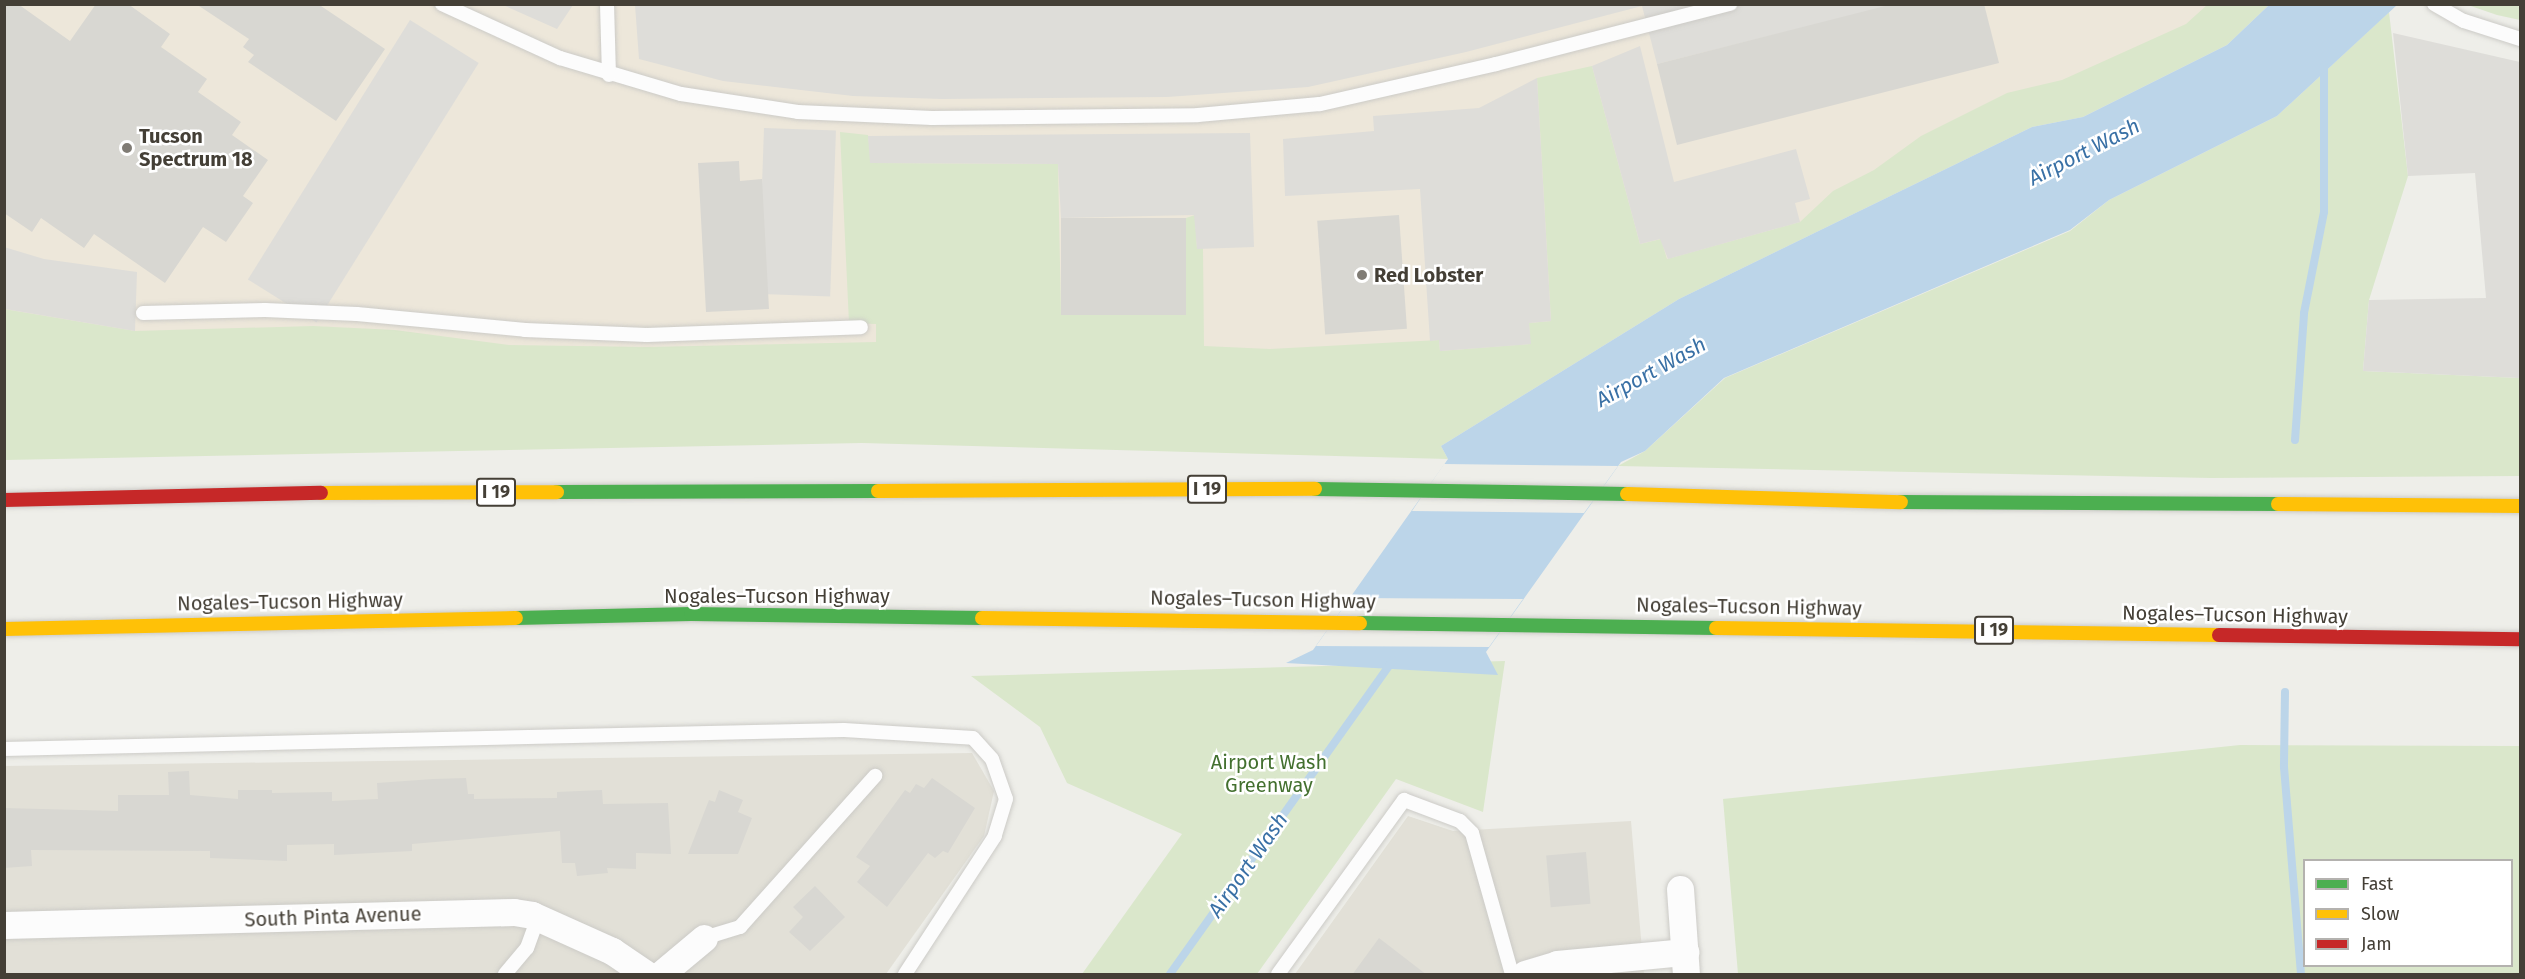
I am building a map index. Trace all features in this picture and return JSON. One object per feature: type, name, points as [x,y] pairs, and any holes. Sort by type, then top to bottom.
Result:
[{"type":"highway","name":"I 19","points":[[4,500],[279,493],[1427,489],[1913,502],[2520,506]]},
{"type":"highway","points":[[2361,504],[2520,500]]},
{"type":"highway","name":"Nogales–Tucson Highway","points":[[4,629],[691,614],[1334,620],[2520,640]]},
{"type":"street","points":[[1525,975],[1557,964],[1686,963],[1680,889]]},
{"type":"street","name":"South Pinta Avenue","points":[[4,925],[514,912],[538,918],[612,951],[646,975]]},
{"type":"street","points":[[661,975],[704,938]]},
{"type":"lane","points":[[442,4],[525,44],[609,75],[726,102],[838,115],[943,118],[1252,112],[1354,98],[1730,4]]},
{"type":"lane","points":[[607,4],[609,75]]},
{"type":"lane","points":[[2438,7],[2520,39]]},
{"type":"lane","points":[[143,313],[265,310],[379,315],[525,330],[647,335],[861,327]]},
{"type":"lane","points":[[4,749],[844,730],[974,738],[992,759],[1006,799],[995,836],[905,975]]},
{"type":"lane","points":[[704,938],[740,927],[875,776]]},
{"type":"lane","points":[[1278,975],[1404,800],[1460,820],[1472,833],[1512,975]]},
{"type":"lane","points":[[505,975],[527,948],[538,918]]},
{"type":"shaded area","points":[[4,5],[2220,5],[2172,42],[1788,238],[1535,374],[5,382]]},
{"type":"shaded area","points":[[503,5],[573,5],[557,29]]},
{"type":"shaded area","points":[[635,5],[1893,5],[1657,64],[1642,6],[1466,52],[1308,87],[1167,97],[942,99],[853,96],[723,81],[639,59]]},
{"type":"shaded area","points":[[410,20],[479,63],[317,322],[248,280]]},
{"type":"shaded area","points":[[2393,33],[2520,62],[2520,378],[2363,371],[2369,300],[2486,298],[2475,173],[2408,176]]},
{"type":"shaded area","points":[[1640,46],[1674,182],[1796,149],[1810,199],[1795,203],[1800,222],[1668,259],[1660,239],[1640,244],[1592,66]]},
{"type":"shaded area","points":[[1537,78],[1551,321],[1529,323],[1531,344],[1440,351],[1439,340],[1430,341],[1420,189],[1285,196],[1283,139],[1374,131],[1373,116],[1479,108]]},
{"type":"shaded area","points":[[764,128],[836,131],[830,296],[758,294]]},
{"type":"shaded area","points":[[1250,133],[1254,247],[1197,249],[1194,215],[1061,218],[1058,164],[870,163],[868,136]]},
{"type":"shaded area","points":[[4,247],[44,259],[137,272],[135,331],[5,309]]},
{"type":"shaded area","points":[[972,753],[994,791],[984,836],[886,974],[5,974],[4,766]]},
{"type":"shaded area","points":[[1408,816],[1453,831],[1631,821],[1644,974],[1295,974]]},
{"type":"green space","points":[[2207,5],[2269,5],[2227,45],[2083,117],[2032,127],[1679,299],[1441,446],[1448,459],[862,443],[5,460],[4,309],[135,331],[313,326],[395,330],[509,345],[647,347],[876,342],[876,324],[849,323],[840,132],[868,135],[871,163],[1058,164],[1061,315],[1185,315],[1186,218],[1195,215],[1197,248],[1203,248],[1204,346],[1270,349],[1439,340],[1440,351],[1530,344],[1529,323],[1551,321],[1537,78],[1592,66],[1640,244],[1661,239],[1667,259],[1800,222],[1833,191],[1874,170],[1921,136],[2007,93],[2062,80],[2186,24]]},
{"type":"green space","points":[[2468,5],[2520,5],[2520,20],[2497,15]]},
{"type":"green space","points":[[2389,12],[2408,176],[2369,300],[2363,371],[2520,378],[2520,476],[2211,478],[1618,466],[1645,451],[1725,378],[2070,231],[2109,200],[2277,116]]},
{"type":"green space","name":"Airport Wash Greenway","points":[[1505,661],[1483,812],[1396,779],[1257,974],[1082,974],[1182,834],[1067,783],[1040,727],[971,676]]},
{"type":"green space","points":[[2240,745],[2520,746],[2520,974],[1738,974],[1723,799]]},
{"type":"water","points":[[2269,5],[2397,5],[2277,116],[2109,200],[2070,230],[1724,378],[1645,451],[1621,462],[1486,652],[1498,675],[1286,663],[1313,650],[1448,459],[1441,446],[1679,299],[2032,127],[2083,117],[2227,45]]},
{"type":"pier","points":[[1444,464],[1618,466],[1584,513],[1412,511]]},
{"type":"pier","points":[[1350,598],[1523,599],[1489,647],[1316,646]]},
{"type":"building","name":"Tucson Spectrum 18","points":[[4,4],[18,4],[70,41],[96,4],[128,4],[170,34],[161,47],[207,79],[198,92],[241,122],[232,135],[268,160],[243,196],[253,203],[226,242],[203,227],[165,283],[94,234],[84,248],[41,218],[32,232],[4,213]]},
{"type":"building","points":[[196,4],[318,4],[385,49],[336,121],[248,62],[254,55],[243,47],[249,39]]},
{"type":"building","points":[[1893,4],[1984,4],[1999,63],[1677,145],[1657,64]]},
{"type":"building","points":[[739,161],[740,181],[762,179],[769,309],[706,312],[698,163]]},
{"type":"building","name":"Red Lobster","points":[[1399,215],[1407,329],[1325,334],[1317,221]]},
{"type":"building","points":[[1061,218],[1186,218],[1186,315],[1061,315]]},
{"type":"building","points":[[189,771],[190,795],[238,799],[238,790],[272,790],[272,793],[332,792],[332,801],[378,799],[377,783],[466,778],[468,794],[474,794],[474,799],[557,798],[557,792],[602,790],[603,804],[668,803],[671,854],[636,853],[636,869],[607,868],[608,873],[577,876],[575,863],[562,863],[560,831],[412,844],[412,851],[334,855],[334,844],[287,845],[287,861],[210,858],[210,851],[31,850],[32,866],[4,868],[4,808],[118,811],[118,795],[169,795],[168,772]]},
{"type":"building","points":[[932,778],[975,808],[948,853],[943,851],[935,858],[928,853],[887,907],[857,882],[870,866],[856,857],[905,790],[910,793],[916,784],[924,788]]},
{"type":"building","points":[[719,790],[743,800],[738,812],[752,818],[738,854],[688,854],[709,800],[715,802]]},
{"type":"building","points":[[1586,852],[1591,904],[1551,907],[1546,855]]},
{"type":"building","points":[[815,886],[845,917],[810,951],[789,932],[803,917],[793,907]]},
{"type":"building","points":[[1379,938],[1427,975],[1352,975]]},
{"type":"waterway","points":[[2295,440],[2304,313],[2324,212],[2324,65]]},
{"type":"waterway","name":"Airport Wash","points":[[1170,974],[1393,660]]},
{"type":"waterway","points":[[2285,692],[2284,767],[2301,974]]},
{"type":"traffic: fast","points":[[1315,489],[1627,494]]},
{"type":"traffic: fast","points":[[557,492],[878,491]]},
{"type":"traffic: fast","points":[[1901,502],[2278,504]]},
{"type":"traffic: fast","points":[[516,618],[691,614],[982,618]]},
{"type":"traffic: fast","points":[[1360,623],[1716,628]]},
{"type":"traffic: slow","points":[[878,491],[1315,489]]},
{"type":"traffic: slow","points":[[321,493],[557,492]]},
{"type":"traffic: slow","points":[[1627,494],[1901,502]]},
{"type":"traffic: slow","points":[[2278,504],[2520,506]]},
{"type":"traffic: slow","points":[[4,629],[516,618]]},
{"type":"traffic: slow","points":[[982,618],[1360,623]]},
{"type":"traffic: slow","points":[[1716,628],[2219,635]]},
{"type":"traffic: jam","points":[[4,500],[321,493]]},
{"type":"traffic: jam","points":[[2219,635],[2520,639]]},
{"type":"place","name":"Tucson Spectrum 18","points":[[127,148]]},
{"type":"place","name":"Red Lobster","points":[[1362,275]]}]
